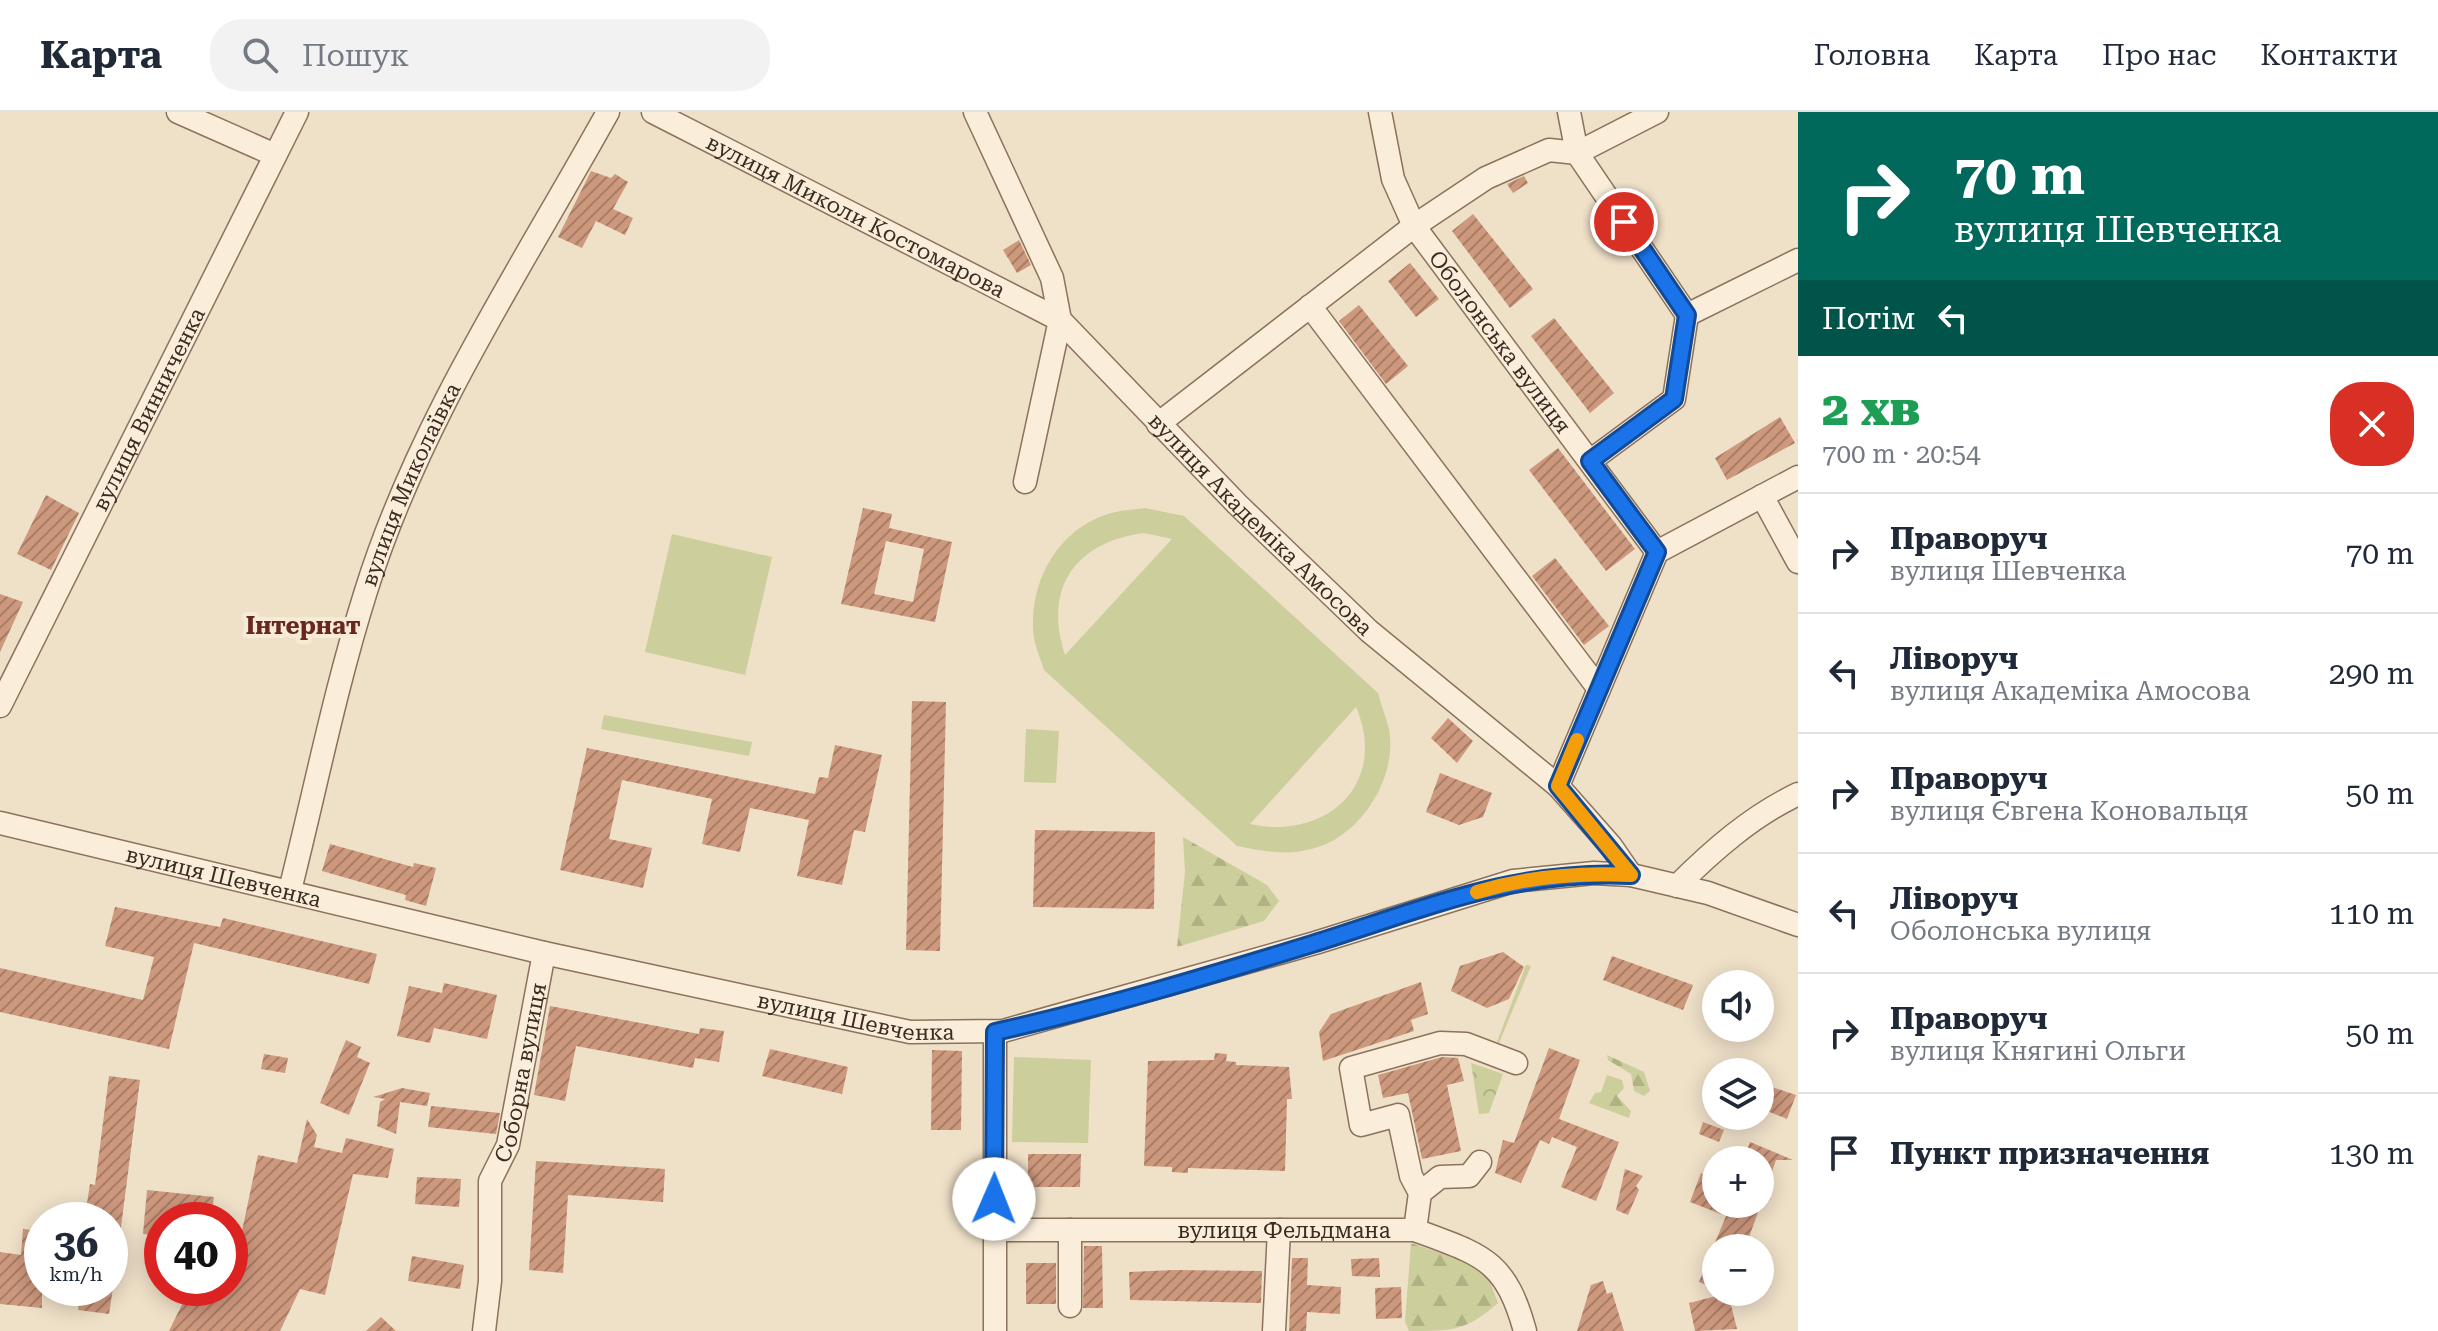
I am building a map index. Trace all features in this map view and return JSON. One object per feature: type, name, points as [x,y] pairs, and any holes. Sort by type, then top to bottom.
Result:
[{"type":"street","points":[[178,112],[275,155]]},
{"type":"street","name":"вулиця Винниченка","points":[[0,706],[297,112]]},
{"type":"street","name":"вулиця Миколаївка","points":[[290,890],[366,591],[401,499],[435,419],[608,112]]},
{"type":"street","name":"вулиця Миколи Костомарова","points":[[653,112],[1060,320]]},
{"type":"street","points":[[975,112],[1052,278],[1060,320],[1025,482]]},
{"type":"street","name":"Оболонська вулиця","points":[[1380,112],[1393,179],[1414,226],[1657,552]]},
{"type":"street","points":[[1569,112],[1577,153],[1687,315],[1674,399],[1590,461]]},
{"type":"street","points":[[1158,424],[1414,226],[1486,178],[1549,150],[1577,153],[1657,112]]},
{"type":"street","points":[[1687,315],[1798,260]]},
{"type":"street","points":[[1310,306],[1599,689]]},
{"type":"street","name":"вулиця Академіка Амосова","points":[[1060,320],[1158,424],[1369,631],[1558,786],[1631,875]]},
{"type":"street","points":[[1558,786],[1657,552],[1798,477]]},
{"type":"street","points":[[1762,496],[1798,562]]},
{"type":"street","points":[[1677,886],[1709,854],[1754,820],[1798,794]]},
{"type":"street","name":"вулиця Шевченка","points":[[0,823],[544,953],[910,1032],[995,1032],[1286,951],[1513,881],[1594,873],[1631,875],[1677,886],[1798,925]]},
{"type":"street","name":"Соборна вулиця","points":[[484,1331],[490,1281],[490,1181],[508,1145],[544,953]]},
{"type":"street","points":[[995,1032],[995,1331]]},
{"type":"street","points":[[1415,1230],[1420,1193],[1411,1176],[1398,1115],[1361,1125],[1351,1068],[1440,1043],[1466,1044],[1516,1063]]},
{"type":"street","points":[[1420,1193],[1440,1177],[1469,1176],[1480,1162]]},
{"type":"street","name":"вулиця Фельдмана","points":[[994,1230],[1415,1230],[1471,1251],[1503,1274],[1525,1331]]},
{"type":"street","points":[[1070,1230],[1070,1306]]},
{"type":"street","points":[[1274,1331],[1279,1230]]},
{"type":"green space","points":[[1145,508],[1184,516],[1378,693],[1389,729],[1388,767],[1372,803],[1360,819],[1329,843],[1292,852],[1237,846],[1044,670],[1034,639],[1034,610],[1037,592],[1051,558],[1075,531],[1091,521],[1113,513]],"holes":[[[1144,533],[1172,539],[1065,655],[1058,609],[1070,572],[1099,546]],[[1356,707],[1364,735],[1364,760],[1357,782],[1344,801],[1326,815],[1303,824],[1278,827],[1250,824]]]},
{"type":"green space","points":[[672,534],[772,557],[745,675],[645,652]]},
{"type":"green space","points":[[604,715],[752,742],[749,756],[601,729]]},
{"type":"green space","points":[[1026,729],[1059,731],[1056,783],[1024,782]]},
{"type":"green space","points":[[1183,837],[1267,885],[1279,901],[1264,921],[1177,947],[1185,872]]},
{"type":"green space","points":[[1526,965],[1531,966],[1499,1043],[1497,1042]]},
{"type":"green space","points":[[1607,1055],[1644,1072],[1650,1091],[1644,1096],[1634,1091],[1631,1074],[1608,1060]]},
{"type":"green space","points":[[1014,1057],[1091,1060],[1088,1143],[1012,1142]]},
{"type":"green space","points":[[1471,1063],[1503,1074],[1489,1113],[1479,1114]]},
{"type":"green space","points":[[1607,1075],[1622,1080],[1624,1088],[1617,1096],[1631,1111],[1629,1118],[1589,1103],[1595,1093],[1601,1092]]},
{"type":"green space","points":[[1411,1243],[1463,1261],[1489,1279],[1498,1303],[1477,1319],[1458,1328],[1409,1331],[1405,1322]]},
{"type":"building","points":[[591,171],[611,178],[615,174],[628,182],[613,209],[633,218],[625,235],[596,221],[582,248],[558,237]]},
{"type":"building","points":[[1524,176],[1528,183],[1513,193],[1507,184]]},
{"type":"building","points":[[1473,214],[1533,289],[1510,308],[1452,231]]},
{"type":"building","points":[[1019,240],[1031,265],[1017,273],[1003,250]]},
{"type":"building","points":[[1410,263],[1439,299],[1416,317],[1388,281]]},
{"type":"building","points":[[1359,305],[1408,366],[1386,384],[1339,321]]},
{"type":"building","points":[[1554,318],[1614,393],[1590,413],[1531,336]]},
{"type":"building","points":[[1780,417],[1795,443],[1727,480],[1715,458]]},
{"type":"building","points":[[1558,448],[1635,549],[1606,571],[1529,470]]},
{"type":"building","points":[[46,495],[79,513],[51,570],[17,554]]},
{"type":"building","points":[[863,508],[892,514],[889,528],[952,542],[935,622],[841,604]],"holes":[[[886,541],[924,549],[913,602],[874,594]]]},
{"type":"building","points":[[1555,558],[1609,626],[1584,645],[1532,576]]},
{"type":"building","points":[[0,594],[23,602],[0,652]]},
{"type":"building","points":[[912,701],[946,702],[940,951],[906,950]]},
{"type":"building","points":[[1448,718],[1473,741],[1457,763],[1431,738]]},
{"type":"building","points":[[835,745],[882,755],[865,832],[854,830],[842,885],[797,876],[809,820],[750,808],[740,852],[702,844],[712,799],[622,780],[609,839],[652,848],[643,888],[560,870],[587,748],[815,794],[819,777],[828,778]]},
{"type":"building","points":[[1440,773],[1492,793],[1483,817],[1459,825],[1426,812]]},
{"type":"building","points":[[1035,830],[1155,832],[1154,909],[1033,907]]},
{"type":"building","points":[[330,844],[413,867],[414,863],[436,868],[426,906],[405,900],[406,895],[322,871]]},
{"type":"building","points":[[115,907],[220,927],[223,918],[377,954],[369,984],[194,943],[169,1049],[0,1012],[0,968],[143,1000],[154,957],[105,946]]},
{"type":"building","points":[[1503,952],[1524,967],[1509,999],[1487,1008],[1451,991],[1460,966]]},
{"type":"building","points":[[1612,956],[1693,985],[1683,1010],[1603,980]]},
{"type":"building","points":[[1421,982],[1428,1014],[1411,1020],[1414,1031],[1323,1061],[1319,1032],[1331,1014]]},
{"type":"building","points":[[444,983],[497,995],[487,1039],[434,1028],[430,1043],[397,1036],[409,986],[442,993]]},
{"type":"building","points":[[550,1006],[699,1034],[700,1028],[724,1031],[719,1062],[695,1058],[693,1068],[576,1046],[565,1101],[534,1095]]},
{"type":"building","points":[[346,1040],[361,1047],[357,1057],[370,1063],[349,1115],[320,1103]]},
{"type":"building","points":[[1549,1048],[1580,1060],[1559,1119],[1619,1142],[1596,1201],[1561,1187],[1577,1147],[1552,1137],[1549,1144],[1540,1140],[1521,1183],[1495,1173],[1503,1140],[1514,1143]]},
{"type":"building","points":[[770,1049],[848,1067],[842,1094],[762,1076]]},
{"type":"building","points":[[932,1050],[962,1051],[961,1130],[931,1130]]},
{"type":"building","points":[[1215,1053],[1227,1054],[1226,1061],[1236,1062],[1236,1065],[1289,1067],[1292,1099],[1287,1099],[1285,1171],[1188,1168],[1188,1173],[1172,1172],[1172,1167],[1144,1166],[1148,1061],[1214,1060]]},
{"type":"building","points":[[264,1054],[288,1058],[285,1073],[261,1069]]},
{"type":"building","points":[[1442,1057],[1458,1058],[1464,1081],[1447,1085],[1461,1151],[1422,1159],[1408,1093],[1383,1098],[1378,1075]]},
{"type":"building","points":[[109,1076],[140,1080],[124,1202],[87,1202],[90,1184],[95,1185]]},
{"type":"building","points":[[402,1088],[430,1093],[427,1106],[400,1102],[396,1134],[377,1126],[380,1102],[385,1099],[373,1097]]},
{"type":"building","points":[[1774,1088],[1796,1095],[1787,1119],[1774,1114]]},
{"type":"building","points":[[431,1106],[500,1113],[496,1134],[428,1127]]},
{"type":"building","points":[[307,1119],[317,1135],[314,1147],[342,1153],[346,1138],[394,1149],[388,1178],[353,1174],[325,1295],[300,1289],[280,1331],[169,1331],[181,1306],[248,1306],[248,1202],[258,1155],[297,1163]]},
{"type":"building","points":[[1702,1125],[1702,1130],[1724,1130],[1719,1142],[1699,1134]]},
{"type":"building","points":[[1774,1152],[1793,1160],[1776,1160],[1774,1166]]},
{"type":"building","points":[[1028,1154],[1081,1154],[1080,1187],[1028,1187]]},
{"type":"building","points":[[536,1161],[665,1169],[663,1202],[568,1195],[563,1273],[529,1270]]},
{"type":"building","points":[[1625,1169],[1643,1176],[1636,1186],[1639,1190],[1628,1215],[1616,1210]]},
{"type":"building","points":[[1701,1173],[1702,1207],[1690,1202]]},
{"type":"building","points":[[417,1177],[461,1179],[459,1207],[415,1204]]},
{"type":"building","points":[[147,1190],[214,1197],[213,1202],[146,1202]]},
{"type":"building","points":[[1725,1218],[1756,1218],[1750,1234],[1719,1234]]},
{"type":"building","points":[[23,1229],[24,1306],[42,1308],[0,1304],[0,1252],[21,1255]]},
{"type":"building","points":[[1084,1246],[1102,1246],[1103,1308],[1083,1308]]},
{"type":"building","points":[[412,1256],[464,1265],[460,1289],[408,1281]]},
{"type":"building","points":[[1292,1258],[1308,1258],[1307,1285],[1341,1287],[1340,1314],[1307,1312],[1306,1331],[1289,1331]]},
{"type":"building","points":[[1379,1258],[1380,1277],[1352,1276],[1351,1259]]},
{"type":"building","points":[[1026,1263],[1056,1263],[1056,1304],[1026,1304]]},
{"type":"building","points":[[1262,1271],[1261,1303],[1130,1300],[1129,1272]]},
{"type":"building","points":[[1603,1281],[1607,1294],[1612,1292],[1624,1331],[1577,1331],[1591,1285]]},
{"type":"building","points":[[1401,1287],[1402,1318],[1376,1319],[1375,1288]]},
{"type":"building","points":[[1702,1300],[1702,1306],[1731,1306],[1737,1329],[1695,1331],[1689,1303]]},
{"type":"building","points":[[79,1306],[110,1306],[109,1314],[78,1310]]},
{"type":"building","points":[[381,1317],[396,1331],[366,1331]]},
{"type":"slow traffic","points":[[1477,892],[1513,881],[1594,873],[1631,875],[1611,846],[1558,786],[1577,740]]},
{"type":"district","name":"Інтернат","points":[[303,626]]},
{"type":"route","points":[[994,1199],[995,1032],[1315,943],[1513,881],[1594,873],[1631,875],[1611,846],[1558,786],[1657,552],[1590,461],[1674,399],[1687,315],[1624,222]]}]
